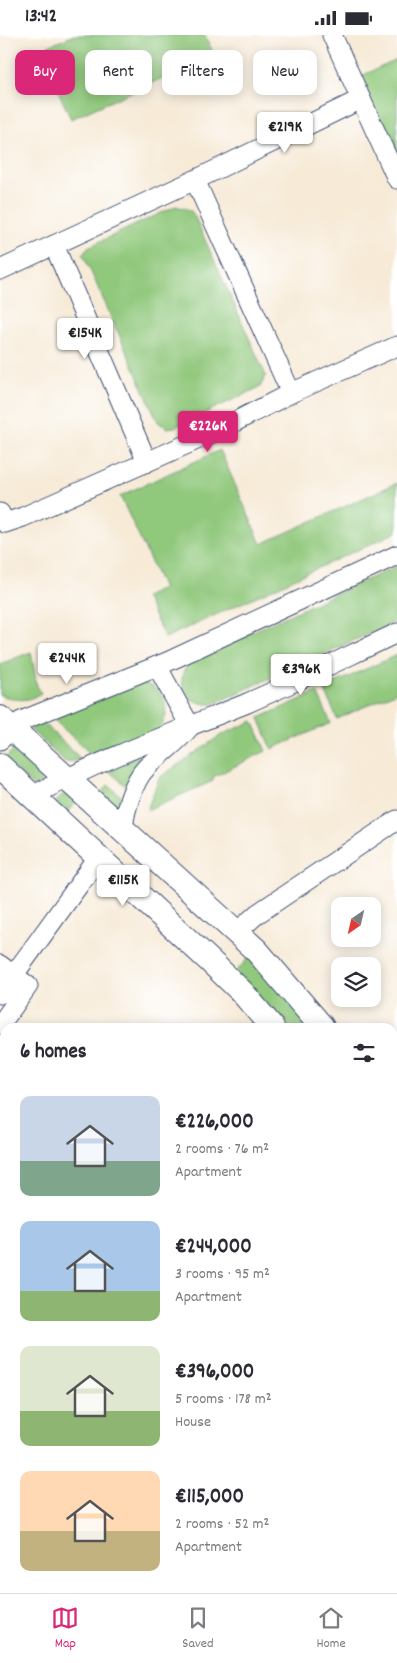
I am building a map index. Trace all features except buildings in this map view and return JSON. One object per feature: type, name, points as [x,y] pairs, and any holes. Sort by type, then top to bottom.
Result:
[{"type":"street","points":[[332,35],[397,179]]},
{"type":"street","points":[[0,270],[194,180],[360,99]]},
{"type":"street","points":[[194,180],[291,393]]},
{"type":"street","points":[[54,245],[147,462]]},
{"type":"street","points":[[2,518],[147,462],[219,430],[291,393],[397,346]]},
{"type":"street","points":[[319,1023],[277,971],[237,932],[66,778],[4,729],[157,666],[397,555]]},
{"type":"street","points":[[32,796],[66,778],[247,703],[397,633]]},
{"type":"street","points":[[157,666],[190,726]]},
{"type":"street","points":[[123,830],[124,813],[144,770],[178,741],[190,726]]},
{"type":"street","points":[[0,766],[242,992],[269,1023]]},
{"type":"street","points":[[237,932],[257,915],[396,824]]},
{"type":"street","points":[[0,993],[99,857]]},
{"type":"street","points":[[1,1023],[14,975]]},
{"type":"green space","points":[[74,35],[205,35],[212,50],[162,50],[162,78],[152,83],[152,50],[85,50],[85,95],[125,95],[71,119],[60,95],[75,95],[75,50],[39,50]]},
{"type":"green space","points":[[397,60],[397,171],[354,79]]},
{"type":"green space","points":[[176,206],[190,210],[194,215],[266,376],[260,387],[175,427],[167,428],[158,422],[83,254],[88,247]]},
{"type":"green space","points":[[220,450],[261,544],[397,483],[397,532],[165,638],[145,597],[163,588],[120,496]]},
{"type":"green space","points":[[397,566],[397,621],[213,704],[194,700],[184,689],[183,673],[194,658]]},
{"type":"green space","points":[[31,652],[37,686],[41,693],[21,700],[0,695],[0,664]]},
{"type":"green space","points":[[397,655],[397,692],[337,719],[324,688]]},
{"type":"green space","points":[[140,682],[155,689],[164,699],[166,713],[160,729],[95,758],[53,719],[124,687]]},
{"type":"green space","points":[[317,692],[331,723],[272,749],[259,718]]},
{"type":"green space","points":[[253,721],[266,751],[213,777],[213,781],[147,810],[159,778],[221,735]]},
{"type":"green space","points":[[43,723],[82,760],[65,762],[30,729]]},
{"type":"green space","points":[[18,744],[48,773],[35,788],[4,760]]},
{"type":"green space","points":[[142,755],[128,788],[108,770]]},
{"type":"green space","points":[[108,785],[123,798],[119,811],[99,795]]},
{"type":"green space","points":[[67,790],[80,797],[63,817],[54,804]]},
{"type":"green space","points":[[252,954],[312,1023],[276,1023],[233,975]]}]
